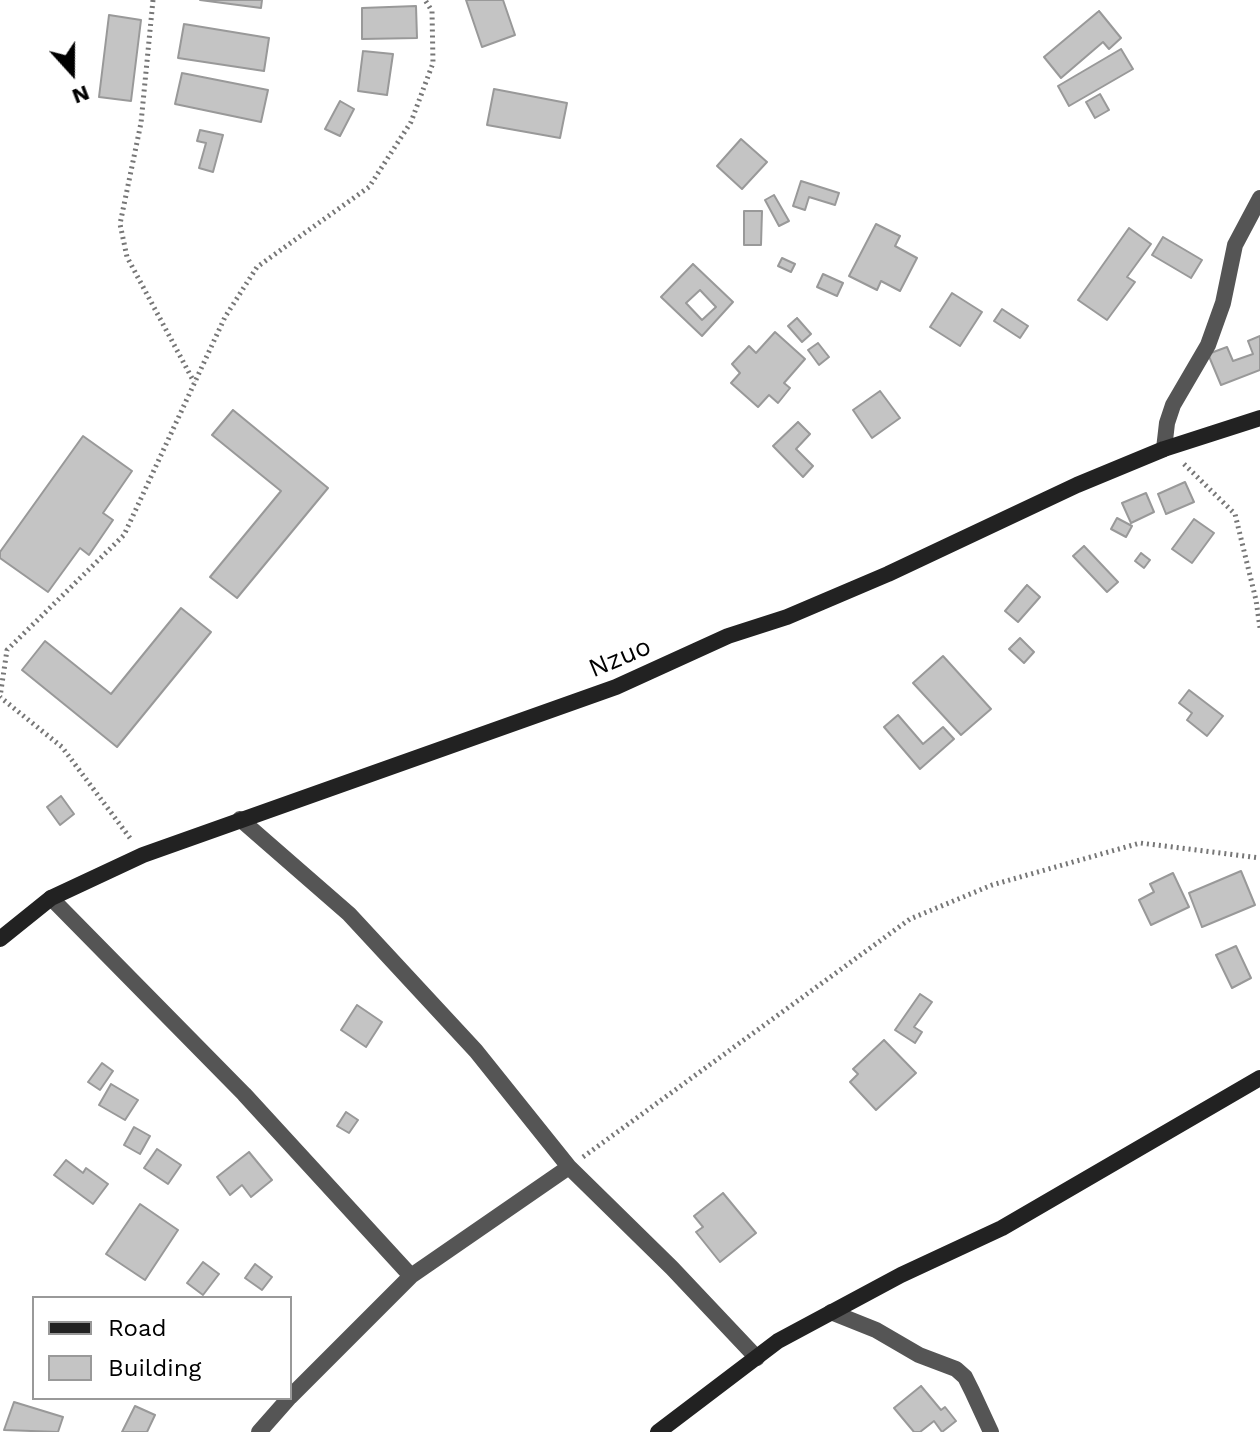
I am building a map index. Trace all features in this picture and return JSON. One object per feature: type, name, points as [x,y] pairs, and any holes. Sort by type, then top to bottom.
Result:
[{"type":"street","points":[[1164,449],[1173,405],[1208,345],[1223,303],[1235,245],[1260,198]]},
{"type":"street","name":"Nzuo","points":[[0,939],[51,898],[143,855],[616,687],[728,636],[787,617],[888,574],[1077,485],[1164,449],[1260,418]]},
{"type":"street","points":[[240,819],[349,914],[476,1051],[569,1167],[672,1268],[757,1358]]},
{"type":"street","points":[[51,898],[244,1094],[411,1276]]},
{"type":"street","points":[[658,1432],[778,1341],[901,1275],[1002,1228],[1260,1078]]},
{"type":"street","points":[[292,1394],[411,1276],[569,1167]]},
{"type":"street","points":[[831,1312],[956,1369],[965,1377],[991,1432]]},
{"type":"street","points":[[259,1432],[286,1400]]},
{"type":"path","points":[[153,0],[141,123],[120,224],[127,257],[194,383]]},
{"type":"path","points":[[143,855],[62,747],[0,697],[7,650],[124,535],[225,317],[257,267],[369,187],[411,122],[433,63],[432,11],[425,0]]},
{"type":"path","points":[[1164,449],[1195,474],[1235,514],[1260,628]]},
{"type":"path","points":[[569,1167],[910,919],[992,885],[1140,843],[1260,858]]},
{"type":"building","points":[[200,0],[262,0],[261,8]]},
{"type":"building","points":[[466,0],[503,0],[515,35],[482,47]]},
{"type":"building","points":[[416,6],[417,38],[362,39],[362,8]]},
{"type":"building","points":[[1099,11],[1121,38],[1109,49],[1103,42],[1061,78],[1044,57]]},
{"type":"building","points":[[109,15],[141,20],[131,101],[99,97]]},
{"type":"building","points":[[184,24],[269,38],[264,71],[178,58]]},
{"type":"building","points":[[1121,49],[1133,69],[1069,106],[1058,86]]},
{"type":"building","points":[[363,51],[393,54],[387,95],[358,91]]},
{"type":"building","points":[[182,73],[268,90],[261,122],[175,104]]},
{"type":"building","points":[[494,89],[567,103],[560,138],[487,125]]},
{"type":"building","points":[[1100,94],[1109,110],[1095,118],[1086,102]]},
{"type":"building","points":[[340,101],[354,109],[340,136],[325,129]]},
{"type":"building","points":[[200,130],[223,135],[213,172],[199,168],[206,143],[197,141]]},
{"type":"building","points":[[741,139],[767,162],[742,189],[717,166]]},
{"type":"building","points":[[801,181],[839,193],[835,205],[809,197],[805,210],[793,206]]},
{"type":"building","points":[[774,195],[789,221],[779,226],[765,200]]},
{"type":"building","points":[[744,211],[762,211],[761,245],[744,245]]},
{"type":"building","points":[[876,224],[900,236],[895,246],[917,258],[900,291],[881,281],[877,290],[849,276]]},
{"type":"building","points":[[1129,228],[1151,244],[1127,277],[1135,282],[1107,320],[1078,300]]},
{"type":"building","points":[[1163,237],[1202,260],[1191,278],[1152,255]]},
{"type":"building","points":[[782,258],[795,264],[791,272],[778,266]]},
{"type":"building","points":[[693,264],[733,302],[702,336],[661,297]],"holes":[[[700,290],[716,307],[702,320],[686,303]]]},
{"type":"building","points":[[823,274],[843,283],[837,296],[817,287]]},
{"type":"building","points":[[952,293],[982,312],[960,346],[930,327]]},
{"type":"building","points":[[1002,309],[1028,326],[1020,338],[994,321]]},
{"type":"building","points":[[797,318],[811,334],[802,342],[788,326]]},
{"type":"building","points":[[775,332],[805,359],[784,383],[790,388],[778,403],[769,395],[758,407],[731,383],[740,373],[732,364],[749,346],[756,353]]},
{"type":"building","points":[[1260,336],[1260,370],[1221,385],[1208,354],[1227,347],[1233,361],[1253,354],[1248,341]]},
{"type":"building","points":[[818,343],[829,357],[819,365],[808,350]]},
{"type":"building","points":[[880,391],[900,418],[872,438],[853,410]]},
{"type":"building","points":[[233,410],[328,488],[237,598],[210,577],[281,491],[212,435]]},
{"type":"building","points":[[798,422],[810,434],[796,449],[813,466],[803,477],[773,446]]},
{"type":"building","points":[[83,436],[132,471],[103,513],[113,520],[89,555],[80,548],[48,592],[0,558],[0,552]]},
{"type":"building","points":[[1185,482],[1194,502],[1166,514],[1158,494]]},
{"type":"building","points":[[1146,493],[1154,512],[1131,523],[1122,503]]},
{"type":"building","points":[[1117,518],[1132,526],[1126,537],[1111,529]]},
{"type":"building","points":[[1194,519],[1214,533],[1192,563],[1172,549]]},
{"type":"building","points":[[1084,546],[1118,582],[1107,592],[1073,556]]},
{"type":"building","points":[[1141,553],[1150,560],[1144,568],[1135,561]]},
{"type":"building","points":[[1027,585],[1040,597],[1018,622],[1005,611]]},
{"type":"building","points":[[181,608],[211,632],[117,747],[22,670],[45,641],[111,694]]},
{"type":"building","points":[[1020,638],[1034,652],[1024,663],[1009,649]]},
{"type":"building","points":[[943,656],[991,709],[961,735],[913,683]]},
{"type":"building","points":[[1189,690],[1223,716],[1207,736],[1187,720],[1192,713],[1179,703]]},
{"type":"building","points":[[898,715],[923,744],[943,727],[954,739],[920,769],[884,727]]},
{"type":"building","points":[[61,796],[74,814],[60,825],[47,807]]},
{"type":"building","points":[[1241,871],[1255,905],[1202,927],[1189,893]]},
{"type":"building","points":[[1173,873],[1189,907],[1151,925],[1139,900],[1154,892],[1150,884]]},
{"type":"building","points":[[1236,946],[1251,978],[1232,988],[1216,955]]},
{"type":"building","points":[[920,994],[932,1002],[914,1027],[922,1032],[915,1043],[895,1030]]},
{"type":"building","points":[[357,1005],[382,1022],[366,1047],[341,1030]]},
{"type":"building","points":[[884,1040],[916,1073],[876,1110],[850,1082],[858,1074],[853,1069]]},
{"type":"building","points":[[102,1063],[113,1071],[100,1090],[88,1082]]},
{"type":"building","points":[[111,1084],[138,1100],[125,1120],[99,1105]]},
{"type":"building","points":[[346,1112],[358,1120],[349,1133],[337,1126]]},
{"type":"building","points":[[134,1127],[150,1136],[140,1154],[124,1145]]},
{"type":"building","points":[[157,1149],[181,1165],[168,1184],[144,1168]]},
{"type":"building","points":[[249,1152],[272,1180],[251,1197],[242,1185],[230,1195],[217,1177]]},
{"type":"building","points":[[66,1160],[83,1173],[86,1168],[108,1184],[93,1204],[54,1175]]},
{"type":"building","points":[[723,1193],[756,1233],[720,1262],[696,1232],[703,1227],[694,1216]]},
{"type":"building","points":[[140,1204],[178,1230],[145,1280],[106,1254]]},
{"type":"building","points":[[203,1262],[219,1274],[203,1295],[187,1283]]},
{"type":"building","points":[[255,1264],[272,1277],[262,1290],[245,1278]]},
{"type":"building","points":[[921,1386],[941,1410],[945,1407],[956,1421],[942,1432],[934,1421],[920,1432],[914,1432],[894,1408]]},
{"type":"building","points":[[14,1402],[63,1417],[58,1432],[4,1430]]},
{"type":"building","points":[[135,1406],[155,1415],[147,1432],[122,1432]]}]
